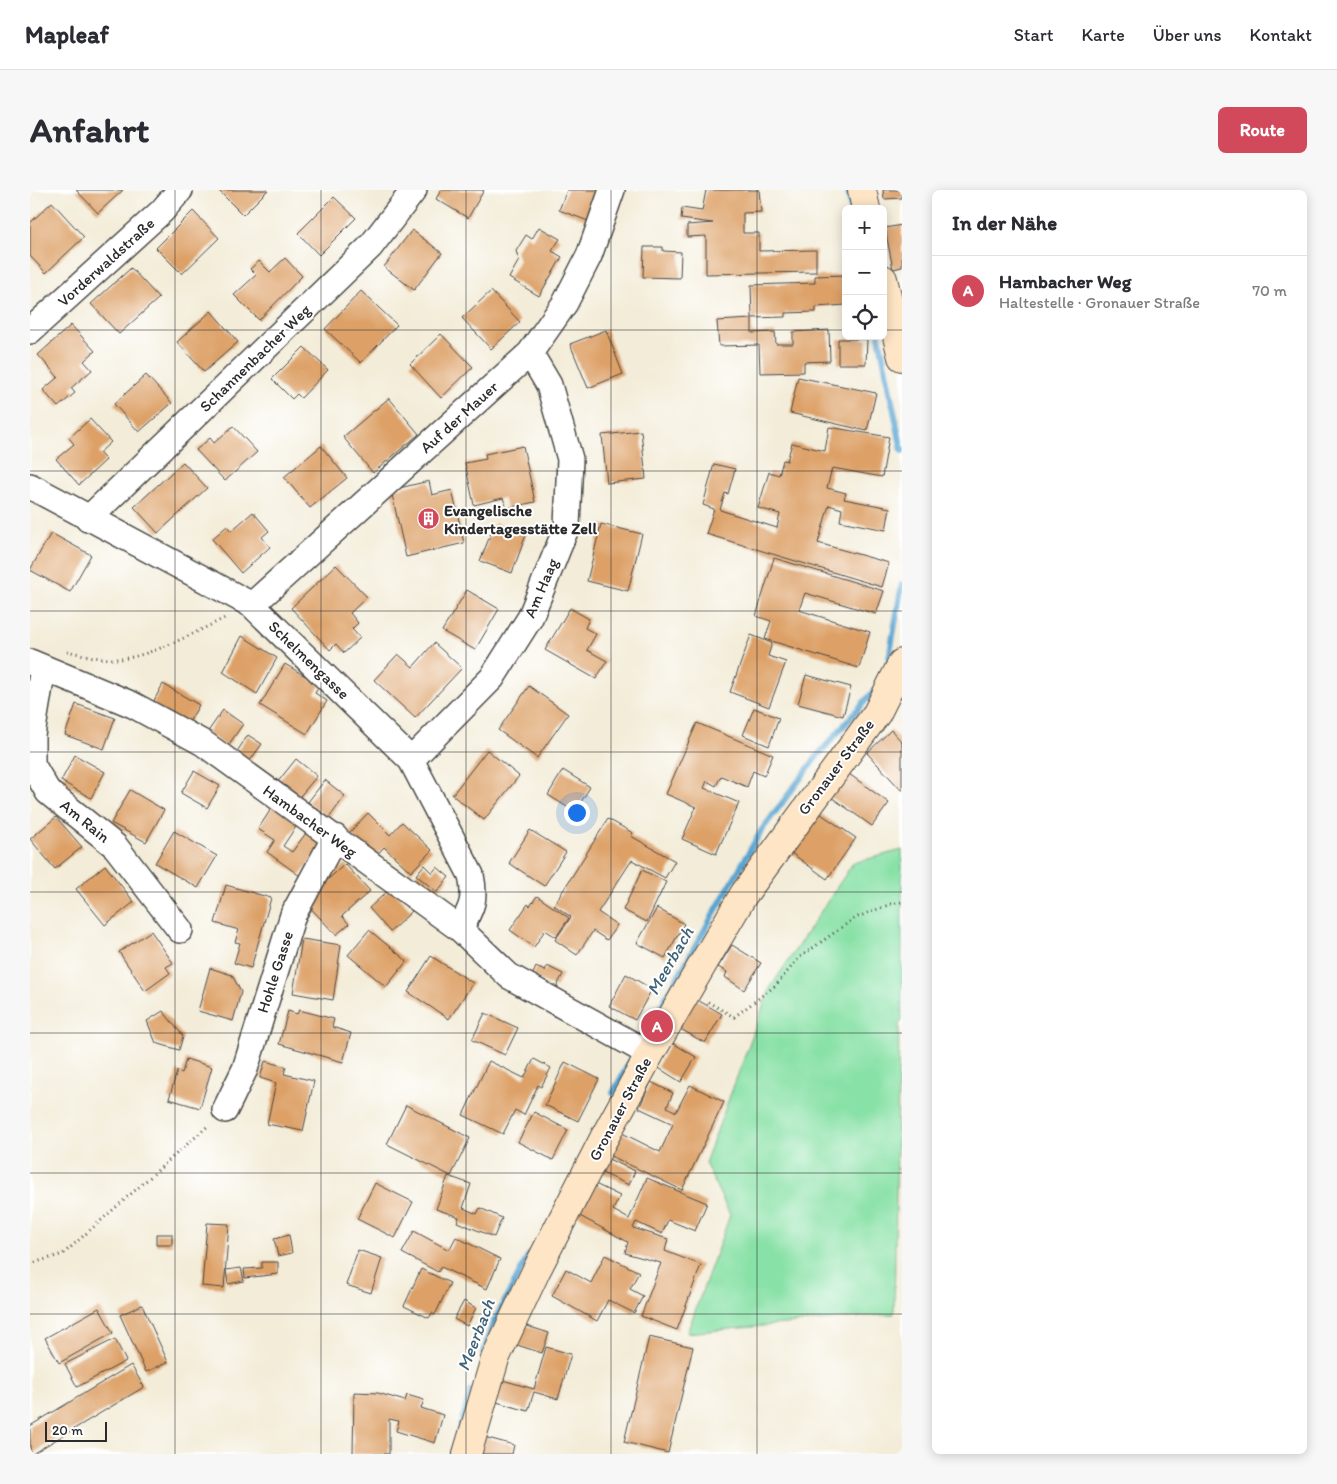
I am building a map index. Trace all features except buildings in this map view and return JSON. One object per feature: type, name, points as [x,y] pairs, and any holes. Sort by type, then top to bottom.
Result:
[{"type":"street","name":"Vorderwaldstraße","points":[[30,332],[162,211],[180,190]]},
{"type":"street","name":"Schannenbacher Weg","points":[[88,519],[370,247],[414,190]]},
{"type":"street","name":"Auf der Mauer","points":[[252,605],[530,353],[565,303],[589,256],[612,190]]},
{"type":"street","points":[[862,190],[865,205]]},
{"type":"street","points":[[887,295],[902,357]]},
{"type":"street","name":"Am Haag","points":[[411,760],[492,678],[530,618],[567,526],[570,459],[549,385],[530,353]]},
{"type":"street","name":"Schelmengasse","points":[[30,486],[88,519],[252,605],[411,760],[471,875],[474,891],[473,906],[460,929]]},
{"type":"street","name":"Gronauer Straße","points":[[468,1454],[495,1359],[640,1049],[689,990],[744,894],[876,713],[902,663]]},
{"type":"street","name":"Hambacher Weg","points":[[36,665],[133,705],[203,743],[460,929],[509,976],[640,1049]]},
{"type":"street","name":"Am Rain","points":[[36,665],[32,764],[48,792],[115,846],[180,930]]},
{"type":"street","name":"Hohle Gasse","points":[[225,1110],[245,1069],[293,915],[335,838]]},
{"type":"path","points":[[66,651],[94,657],[121,659],[169,645],[252,605]]},
{"type":"path","points":[[689,990],[734,1017],[775,986],[800,957],[855,918],[891,904],[902,902]]},
{"type":"path","points":[[30,1264],[62,1254],[225,1110]]},
{"type":"green space","points":[[902,850],[902,1020],[899,1024],[894,1314],[687,1333],[730,1215],[705,1163],[770,988],[853,863]]},
{"type":"waterway","name":"Meerbach","points":[[848,190],[850,205]]},
{"type":"waterway","name":"Meerbach","points":[[880,340],[902,451]]},
{"type":"waterway","name":"Meerbach","points":[[888,664],[902,584]]},
{"type":"waterway","name":"Meerbach","points":[[640,1043],[761,831],[818,755],[873,692]]},
{"type":"waterway","name":"Meerbach","points":[[613,1093],[635,1052]]},
{"type":"waterway","name":"Meerbach","points":[[483,1355],[492,1326],[529,1255]]},
{"type":"waterway","name":"Meerbach","points":[[452,1454],[471,1391]]},
{"type":"place","name":"Evangelische Kindertagesstätte Zell","points":[[428,519]]},
{"type":"place","name":"Hambacher Weg","points":[[657,1026]]}]
